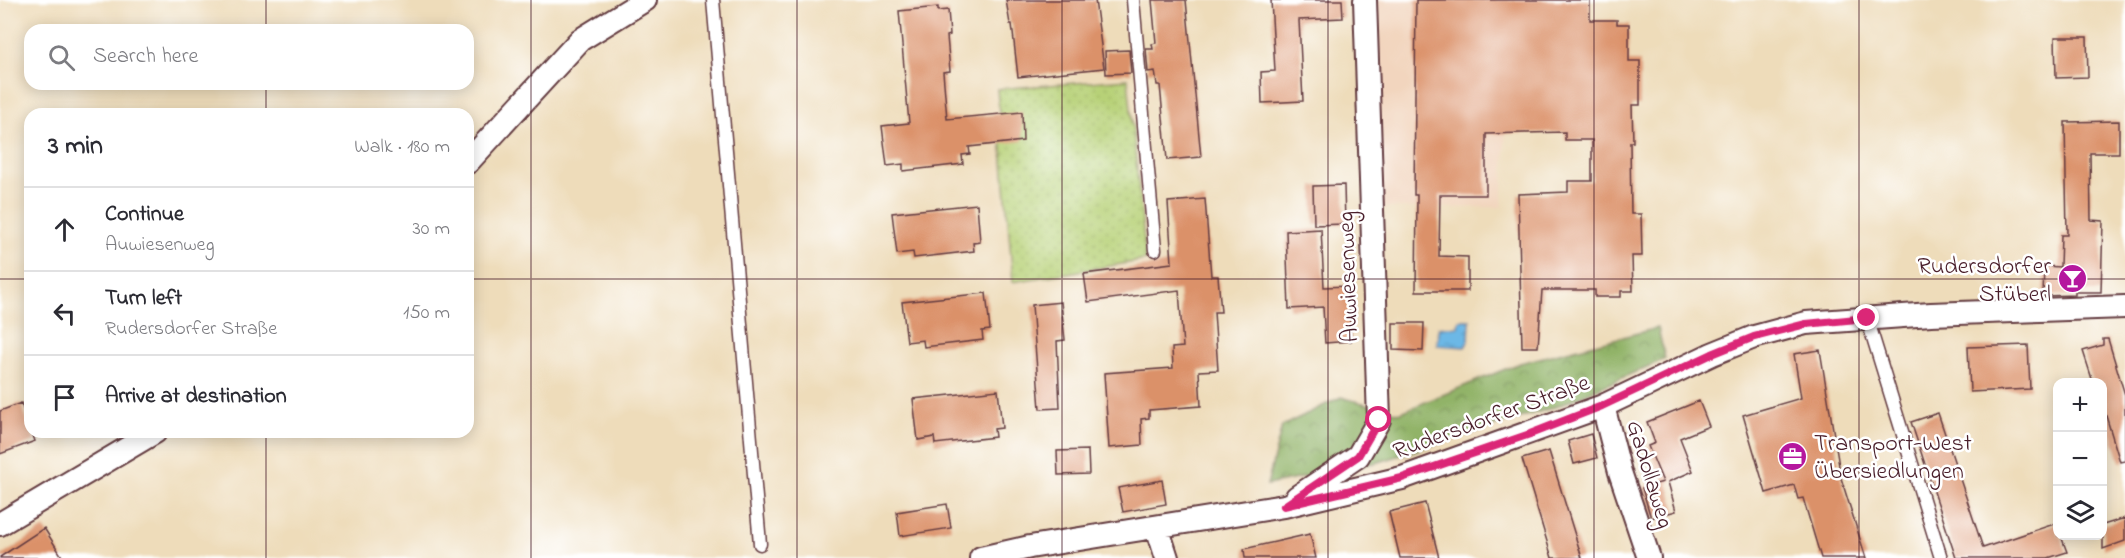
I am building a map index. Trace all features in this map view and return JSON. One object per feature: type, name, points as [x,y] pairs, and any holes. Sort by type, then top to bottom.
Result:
[{"type":"street","points":[[474,155],[580,40],[645,0]]},
{"type":"street","name":"Auwiesenweg","points":[[1284,506],[1358,456],[1379,420],[1365,0]]},
{"type":"street","name":"Rudersdorfer Straße","points":[[981,558],[1030,547],[1284,506],[1402,478],[1602,406],[1712,354],[1754,337],[1806,324],[1867,318],[2125,307]]},
{"type":"street","name":"Gadollaweg","points":[[1602,406],[1620,472],[1649,558]]},
{"type":"street","points":[[0,524],[145,438]]},
{"type":"street","points":[[1157,527],[1167,558]]},
{"type":"lane","points":[[713,0],[760,544]]},
{"type":"lane","points":[[1133,0],[1155,250]]},
{"type":"lane","points":[[1867,318],[1941,558]]},
{"type":"shaded area","points":[[1373,0],[1512,0],[1502,207],[1382,208]]},
{"type":"green space","points":[[1128,79],[1146,260],[1013,282],[997,89]]},
{"type":"green space","points":[[1658,328],[1665,359],[1558,406],[1379,462],[1267,485],[1282,426],[1341,397],[1399,413],[1520,363]]},
{"type":"water","points":[[1459,320],[1470,320],[1469,340],[1465,347],[1437,345],[1439,327],[1458,327]]},
{"type":"building","points":[[1006,0],[1095,0],[1104,68],[1018,77],[1012,24],[1010,24]]},
{"type":"building","points":[[1152,0],[1186,0],[1201,157],[1167,160],[1160,85],[1157,85],[1155,71],[1148,72],[1146,49],[1153,49],[1152,44],[1156,43]]},
{"type":"building","points":[[1271,0],[1342,0],[1343,18],[1299,20],[1303,101],[1262,103],[1261,72],[1275,71]]},
{"type":"building","points":[[1416,0],[1590,0],[1590,20],[1617,20],[1617,24],[1629,24],[1629,61],[1640,61],[1640,105],[1632,105],[1633,142],[1630,142],[1631,214],[1641,214],[1642,256],[1632,256],[1633,291],[1621,291],[1621,297],[1595,297],[1595,290],[1542,290],[1538,347],[1522,347],[1518,194],[1568,192],[1568,181],[1592,181],[1592,140],[1565,140],[1565,132],[1486,134],[1486,195],[1440,195],[1439,256],[1468,257],[1468,291],[1416,291],[1417,195],[1414,195]]},
{"type":"building","points":[[938,7],[938,11],[948,10],[950,35],[947,36],[950,71],[943,72],[947,119],[1022,112],[1023,141],[969,147],[970,154],[962,155],[963,164],[903,171],[903,164],[887,166],[882,126],[909,123],[899,11]]},
{"type":"building","points":[[2055,37],[2087,37],[2088,77],[2056,78]]},
{"type":"building","points":[[1129,50],[1131,73],[1106,74],[1105,51]]},
{"type":"building","points":[[2119,121],[2119,153],[2090,153],[2091,220],[2103,221],[2101,292],[2043,296],[2044,266],[2060,267],[2061,235],[2067,235],[2065,122]]},
{"type":"building","points":[[1344,185],[1345,224],[1314,225],[1313,186]]},
{"type":"building","points":[[1205,199],[1211,276],[1218,276],[1221,312],[1214,312],[1218,370],[1199,371],[1201,406],[1149,410],[1149,418],[1141,419],[1142,445],[1109,448],[1104,373],[1173,368],[1172,348],[1183,347],[1179,290],[1088,302],[1084,274],[1172,263],[1168,202]]},
{"type":"building","points":[[977,204],[980,242],[973,243],[974,251],[914,258],[913,252],[897,254],[892,213]]},
{"type":"building","points":[[1321,229],[1324,287],[1348,286],[1351,341],[1325,343],[1323,307],[1289,309],[1286,231]]},
{"type":"building","points":[[986,293],[990,330],[982,331],[983,340],[924,347],[923,340],[907,342],[902,302]]},
{"type":"building","points":[[1061,302],[1065,340],[1057,341],[1060,408],[1040,409],[1032,305]]},
{"type":"building","points":[[1393,323],[1424,323],[1423,351],[1393,350]]},
{"type":"building","points":[[2103,339],[2108,339],[2125,395],[2125,461],[2120,462],[2107,419],[2107,378],[2092,378],[2083,351],[2103,345]]},
{"type":"building","points":[[2028,345],[2030,389],[1970,392],[1968,347]]},
{"type":"building","points":[[1820,350],[1841,478],[1866,558],[1821,558],[1803,498],[1798,499],[1794,485],[1766,493],[1743,415],[1801,398],[1794,354]]},
{"type":"building","points":[[998,390],[1002,428],[994,429],[995,437],[935,444],[934,437],[918,440],[913,399]]},
{"type":"building","points":[[1699,401],[1709,426],[1680,438],[1693,471],[1668,482],[1676,511],[1651,518],[1642,488],[1663,482],[1648,446],[1655,443],[1647,422]]},
{"type":"building","points":[[21,403],[24,411],[24,438],[34,438],[35,441],[0,454],[0,411]]},
{"type":"building","points":[[1938,413],[1983,548],[2053,524],[2053,540],[2062,540],[2067,552],[2048,558],[1956,558],[1911,422]]},
{"type":"building","points":[[1591,434],[1597,458],[1574,464],[1568,441]]},
{"type":"building","points":[[1088,450],[1089,474],[1058,475],[1057,451]]},
{"type":"building","points":[[1549,451],[1582,558],[1552,558],[1522,459]]},
{"type":"building","points":[[1162,480],[1166,504],[1123,512],[1118,488]]},
{"type":"building","points":[[1425,503],[1439,558],[1400,558],[1389,512]]},
{"type":"building","points":[[947,504],[951,528],[900,536],[897,512]]},
{"type":"building","points":[[2125,518],[2125,541],[2103,549],[2103,540],[2107,540],[2107,524]]},
{"type":"building","points":[[44,528],[63,558],[0,558],[0,557]]},
{"type":"building","points":[[1310,534],[1316,558],[1245,558],[1244,549]]},
{"type":"place","name":"Rudersdorfer Stüberl","points":[[2072,279]]},
{"type":"place","name":"Transport-West Übersiedlungen","points":[[1793,456]]},
{"type":"route","points":[[1379,420],[1358,456],[1284,506],[1402,478],[1530,434],[1602,406],[1712,354],[1754,337],[1806,324],[1867,318]]}]
